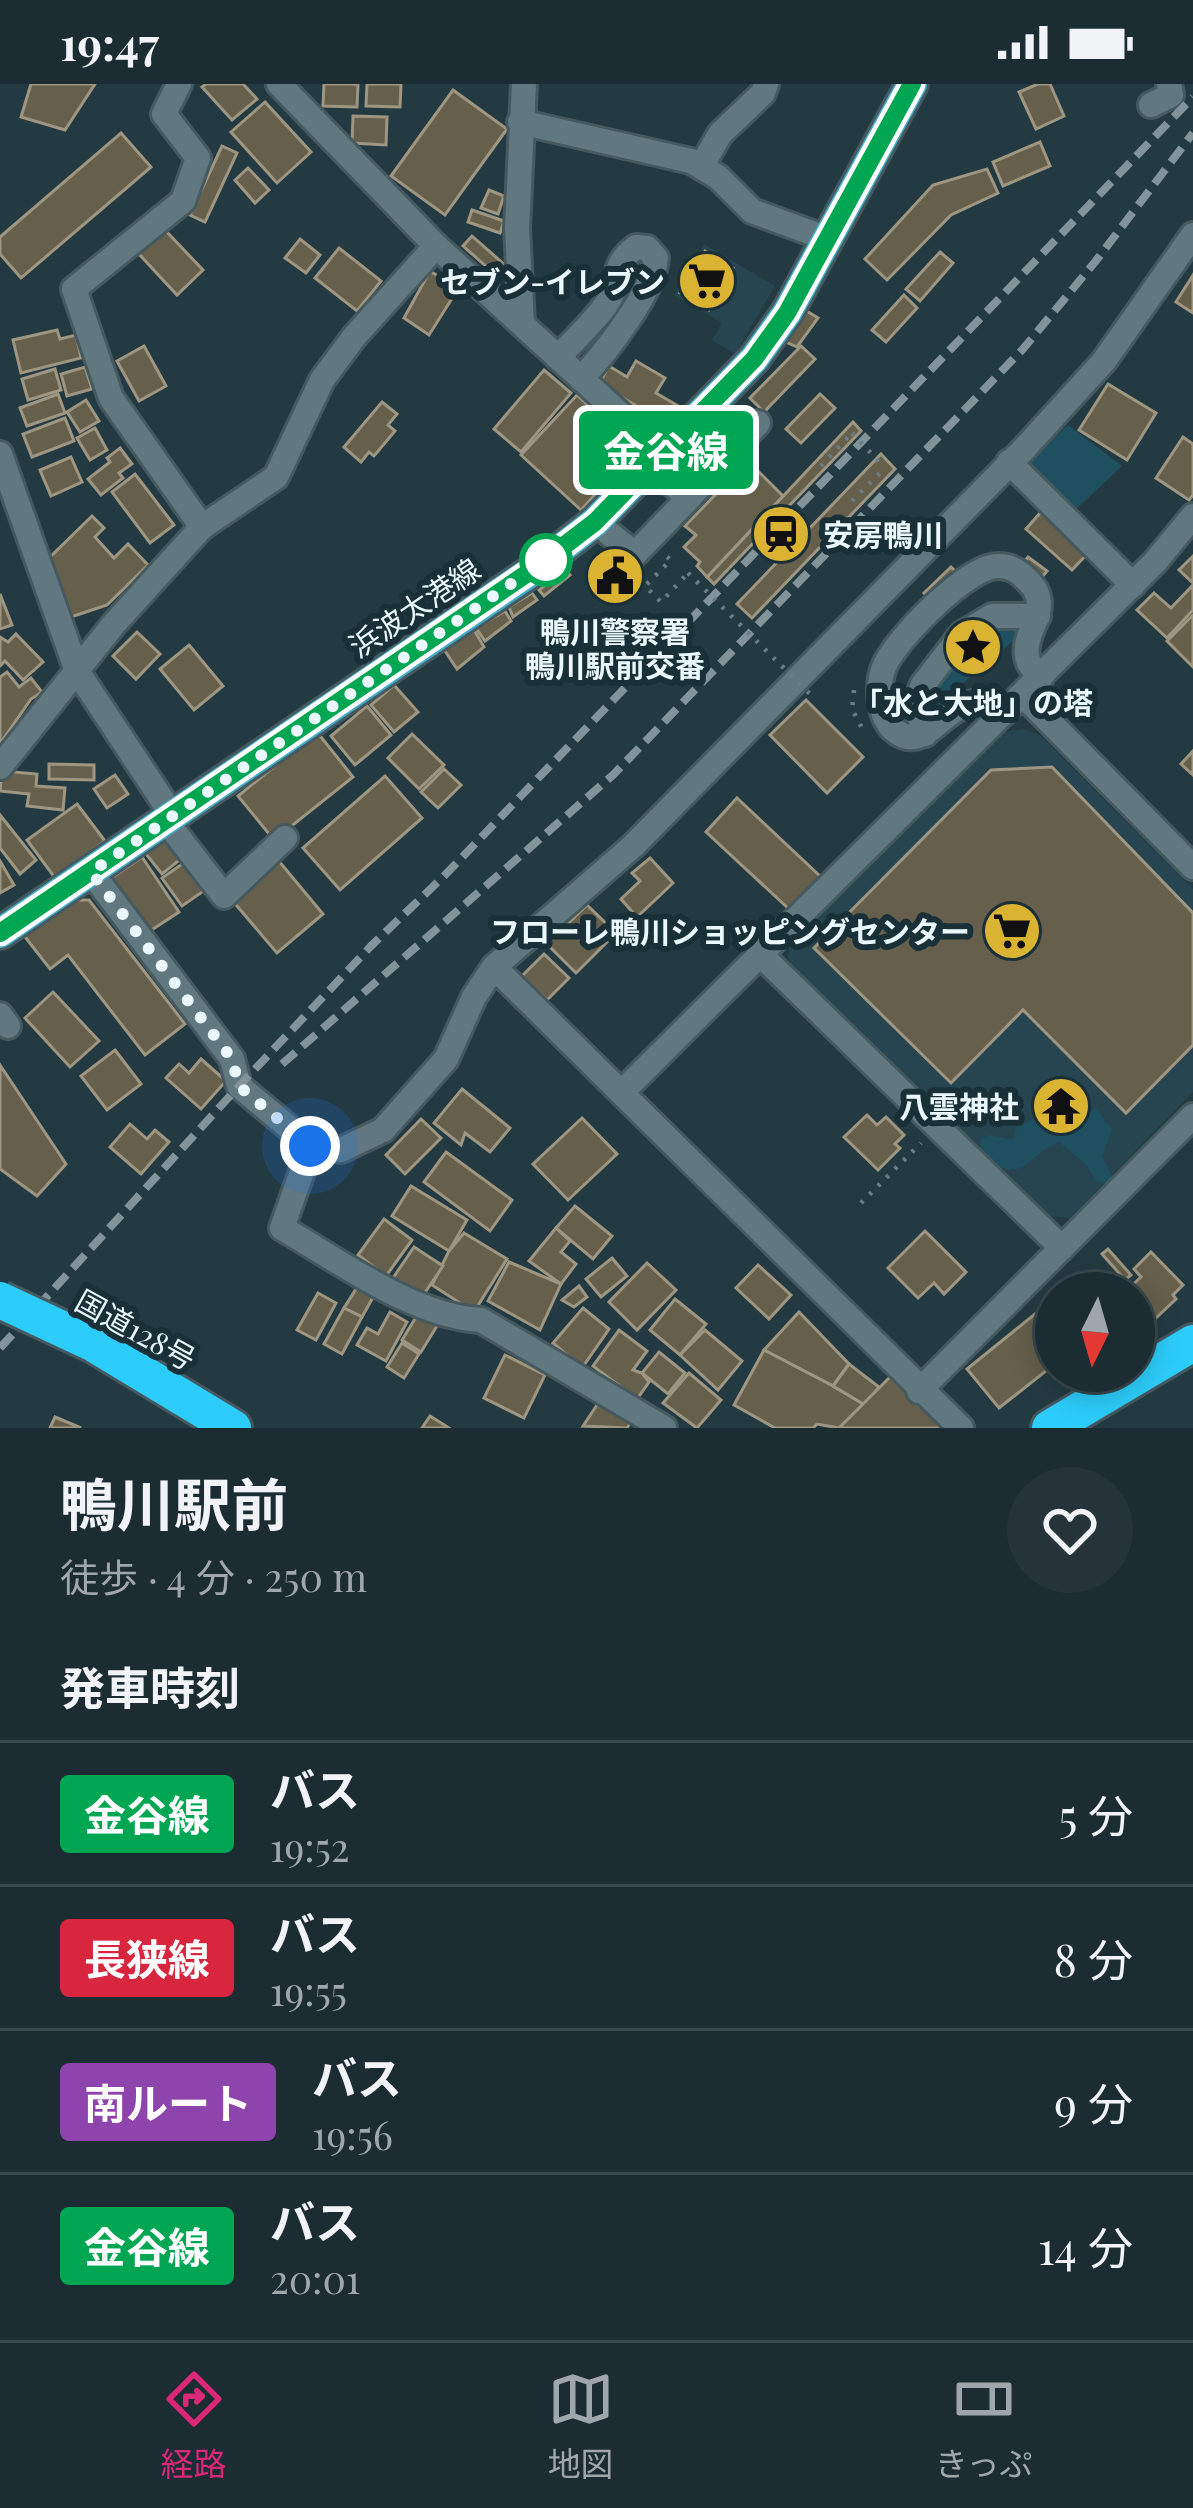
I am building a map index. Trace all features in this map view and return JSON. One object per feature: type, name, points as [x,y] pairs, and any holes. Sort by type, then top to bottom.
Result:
[{"type":"highway","name":"国道128号","points":[[0,1300],[94,1344],[233,1428]]},
{"type":"highway","points":[[1050,1428],[1193,1343]]},
{"type":"main road","name":"浜波太港線","points":[[0,933],[535,568],[595,522],[765,345],[912,84]]},
{"type":"street","points":[[178,84],[164,114],[198,158],[183,200],[74,289],[111,398],[202,527]]},
{"type":"street","points":[[278,84],[436,245],[581,380],[666,451],[711,474]]},
{"type":"street","points":[[522,324],[517,229],[524,84]]},
{"type":"street","points":[[701,167],[720,134],[764,93],[766,84]]},
{"type":"street","points":[[1151,106],[1172,95],[1169,84]]},
{"type":"street","points":[[520,122],[604,143],[654,149],[718,177],[752,211],[828,238]]},
{"type":"street","points":[[91,872],[232,1059],[239,1086],[310,1146],[341,1150],[383,1130],[446,1059],[474,997],[494,967],[633,846],[1010,462],[1103,361],[1193,235]]},
{"type":"street","points":[[0,766],[202,527],[276,477],[322,380],[436,245]]},
{"type":"street","points":[[558,358],[607,304],[616,268],[626,254],[636,247],[646,248],[656,258],[649,281],[581,380]]},
{"type":"street","points":[[595,522],[634,554],[758,423]]},
{"type":"street","points":[[666,451],[689,498]]},
{"type":"street","points":[[0,454],[77,671],[224,896],[285,838]]},
{"type":"street","points":[[1010,462],[1133,585]]},
{"type":"street","points":[[622,1092],[1189,532]]},
{"type":"street","points":[[998,566],[1016,569],[1034,586],[1038,616],[1028,650],[1024,694],[973,700],[925,734],[901,734],[892,728],[884,717],[881,698],[884,667],[921,620],[967,578],[998,566]]},
{"type":"street","points":[[925,734],[917,707],[922,686],[962,634],[992,616],[1038,616]]},
{"type":"street","points":[[1024,694],[1193,867]]},
{"type":"street","points":[[762,956],[1061,1248]]},
{"type":"street","points":[[494,967],[961,1428]]},
{"type":"street","points":[[920,1390],[1193,1117]]},
{"type":"street","points":[[310,1146],[282,1228],[364,1276],[453,1318],[481,1320],[664,1428]]},
{"type":"path","points":[[821,466],[852,433],[885,468],[852,501]]},
{"type":"path","points":[[670,560],[646,586],[661,602],[688,574],[812,696]]},
{"type":"path","points":[[861,1203],[929,1135]]},
{"type":"shaded area","name":"セブン-イレブン","points":[[704,244],[775,286],[735,354],[712,340],[722,323],[674,295]]},
{"type":"shaded area","points":[[1068,425],[1122,466],[1073,512],[1036,475],[1030,461]]},
{"type":"shaded area","points":[[995,623],[1023,623],[1013,641],[942,701],[938,714],[927,714],[927,694],[973,636]]},
{"type":"shaded area","name":"フローレ鴨川ショッピングセンター","points":[[1023,729],[1040,735],[1193,889],[1193,1092],[1070,1218],[1047,1216],[796,980],[788,958],[789,946],[999,733]]},
{"type":"shaded area","points":[[1096,1108],[1112,1130],[1102,1157],[1113,1178],[1107,1184],[1097,1182],[1086,1164],[1059,1142],[1015,1169],[980,1156],[981,1138],[991,1135],[1012,1140],[1017,1128],[1033,1119],[1061,1130]]},
{"type":"building","points":[[31,84],[95,84],[65,130],[21,117]]},
{"type":"building","points":[[243,84],[257,99],[232,120],[202,87]]},
{"type":"building","points":[[324,84],[358,84],[357,107],[323,106]]},
{"type":"building","points":[[367,84],[401,84],[400,107],[366,106]]},
{"type":"building","points":[[1050,84],[1064,116],[1036,129],[1019,92]]},
{"type":"building","points":[[453,90],[507,129],[445,215],[391,176]]},
{"type":"building","points":[[265,102],[311,152],[277,183],[231,132]]},
{"type":"building","points":[[353,116],[387,117],[386,145],[352,143]]},
{"type":"building","points":[[121,133],[151,167],[21,278],[0,254],[0,237]]},
{"type":"building","points":[[1040,142],[1050,166],[1003,186],[993,162]]},
{"type":"building","points":[[222,146],[237,153],[205,222],[190,215]]},
{"type":"building","points":[[248,168],[269,190],[255,203],[235,180]]},
{"type":"building","points":[[987,169],[998,193],[951,215],[887,280],[865,259],[933,185]]},
{"type":"building","points":[[489,190],[504,196],[498,214],[481,208]]},
{"type":"building","points":[[472,210],[504,221],[500,233],[468,222]]},
{"type":"building","points":[[164,229],[203,270],[177,295],[138,253]]},
{"type":"building","points":[[472,236],[506,266],[497,276],[463,246]]},
{"type":"building","points":[[300,239],[320,255],[306,273],[285,258]]},
{"type":"building","points":[[339,248],[381,281],[357,311],[315,278]]},
{"type":"building","name":"セブン-イレブン","points":[[705,251],[733,268],[709,310],[680,293]]},
{"type":"building","points":[[940,252],[953,263],[920,301],[906,289]]},
{"type":"building","points":[[430,271],[458,289],[429,335],[404,318]]},
{"type":"building","points":[[1193,275],[1193,313],[1176,302]]},
{"type":"building","points":[[904,295],[917,308],[886,342],[872,330]]},
{"type":"building","points":[[805,310],[818,318],[797,347],[786,342]]},
{"type":"building","points":[[57,330],[60,339],[76,335],[81,358],[21,373],[13,340]]},
{"type":"building","points":[[144,346],[166,386],[139,401],[117,361]]},
{"type":"building","points":[[801,346],[815,359],[764,412],[750,398]]},
{"type":"building","points":[[636,361],[665,378],[656,393],[680,407],[669,425],[599,384],[609,366],[627,377]]},
{"type":"building","points":[[85,367],[92,389],[67,396],[61,374]]},
{"type":"building","points":[[55,369],[61,390],[28,400],[22,379]]},
{"type":"building","points":[[544,370],[571,393],[521,452],[494,429]]},
{"type":"building","points":[[1108,384],[1156,413],[1127,460],[1079,430]]},
{"type":"building","points":[[58,394],[65,413],[27,426],[20,408]]},
{"type":"building","points":[[820,394],[835,408],[801,443],[786,429]]},
{"type":"building","points":[[577,395],[636,450],[581,510],[521,455]]},
{"type":"building","points":[[86,400],[99,421],[80,432],[67,412]]},
{"type":"building","points":[[382,402],[397,414],[388,425],[395,431],[374,456],[369,452],[361,462],[344,447]]},
{"type":"building","points":[[65,418],[74,441],[32,457],[23,434]]},
{"type":"building","points":[[853,422],[861,431],[714,584],[707,577]]},
{"type":"building","points":[[95,428],[107,450],[90,460],[77,438]]},
{"type":"building","points":[[1183,437],[1193,444],[1193,495],[1189,500],[1156,478]]},
{"type":"building","points":[[120,448],[132,464],[101,495],[88,479]]},
{"type":"building","points":[[881,454],[895,469],[752,618],[737,604]]},
{"type":"building","points":[[71,457],[82,482],[51,496],[40,470]]},
{"type":"building","name":"安房鴨川","points":[[748,461],[783,496],[707,577],[684,547],[696,535],[685,526]]},
{"type":"building","points":[[135,474],[174,525],[150,543],[112,492]]},
{"type":"building","points":[[1042,511],[1088,553],[1072,570],[1026,529]]},
{"type":"building","points":[[92,516],[104,528],[95,537],[114,558],[128,544],[148,565],[107,605],[62,620],[43,564]]},
{"type":"building","points":[[1193,556],[1193,583],[1179,570]]},
{"type":"building","points":[[1028,557],[1047,571],[1043,576],[1024,562]]},
{"type":"building","name":"鴨川警察署 鴨川駅前交番","points":[[616,559],[632,574],[614,592],[599,577]]},
{"type":"building","points":[[951,567],[956,572],[929,598],[924,593]]},
{"type":"building","points":[[566,570],[570,575],[544,596],[539,590]]},
{"type":"building","points":[[1193,585],[1193,610],[1167,638],[1137,610],[1154,593],[1171,608]]},
{"type":"building","points":[[532,593],[537,600],[513,617],[509,607]]},
{"type":"building","points":[[0,594],[12,625],[0,629]]},
{"type":"building","points":[[505,611],[511,621],[485,641],[476,628]]},
{"type":"building","points":[[1193,615],[1193,667],[1167,641]]},
{"type":"building","points":[[473,628],[484,647],[457,669],[443,648]]},
{"type":"building","points":[[137,632],[160,654],[136,679],[113,656]]},
{"type":"building","points":[[16,634],[43,662],[23,680],[5,661],[0,666],[0,637],[8,642]]},
{"type":"building","points":[[189,645],[223,686],[194,710],[160,669]]},
{"type":"building","points":[[7,672],[19,687],[31,678],[42,692],[31,699],[0,744],[0,677]]},
{"type":"building","points":[[394,685],[418,712],[394,732],[371,705]]},
{"type":"building","points":[[806,700],[863,757],[827,793],[770,735]]},
{"type":"building","points":[[367,706],[391,735],[355,765],[331,736]]},
{"type":"building","points":[[317,732],[353,777],[274,840],[238,796]]},
{"type":"building","points":[[412,734],[444,765],[419,789],[388,758]]},
{"type":"building","points":[[1193,751],[1193,775],[1181,764]]},
{"type":"building","points":[[49,764],[94,765],[94,780],[49,779]]},
{"type":"building","name":"フローレ鴨川ショッピングセンター","points":[[1052,767],[1193,913],[1193,1045],[1126,1113],[1023,1010],[951,1083],[814,948],[991,770]]},
{"type":"building","points":[[444,769],[461,785],[438,808],[421,792]]},
{"type":"building","points":[[2,771],[37,774],[36,786],[65,788],[63,810],[27,806],[29,794],[0,791]]},
{"type":"building","points":[[115,775],[128,794],[107,808],[94,789]]},
{"type":"building","points":[[385,776],[422,818],[340,890],[303,848]]},
{"type":"building","points":[[737,798],[821,877],[790,910],[706,832]]},
{"type":"building","points":[[77,804],[105,841],[55,878],[27,840]]},
{"type":"building","points":[[0,815],[36,860],[20,874],[0,848]]},
{"type":"building","points":[[166,837],[182,858],[162,874],[146,854]]},
{"type":"building","points":[[142,857],[179,912],[147,933],[110,879]]},
{"type":"building","points":[[650,858],[673,883],[637,917],[621,899],[640,881],[632,873]]},
{"type":"building","points":[[278,860],[323,914],[277,953],[231,899]]},
{"type":"building","points":[[0,861],[14,885],[0,893]]},
{"type":"building","points":[[185,862],[205,890],[182,906],[162,878]]},
{"type":"building","points":[[66,900],[89,900],[185,1024],[145,1055],[68,955],[50,969],[22,933]]},
{"type":"building","points":[[587,905],[616,933],[576,973],[547,944]]},
{"type":"building","points":[[544,954],[569,978],[547,1000],[522,976]]},
{"type":"building","points":[[53,992],[99,1041],[70,1067],[25,1018]]},
{"type":"building","points":[[115,1050],[141,1084],[107,1110],[81,1076]]},
{"type":"building","points":[[201,1059],[226,1081],[201,1109],[166,1078],[179,1064],[189,1073]]},
{"type":"building","points":[[0,1065],[66,1164],[37,1196],[0,1169]]},
{"type":"building","name":"八雲神社","points":[[1052,1082],[1058,1088],[1063,1083],[1085,1105],[1060,1130],[1038,1108],[1043,1103],[1036,1097]]},
{"type":"building","points":[[462,1089],[510,1128],[490,1152],[465,1133],[461,1145],[434,1123]]},
{"type":"building","points":[[867,1115],[877,1125],[886,1117],[904,1135],[895,1144],[900,1148],[878,1170],[844,1137]]},
{"type":"building","points":[[582,1118],[617,1154],[568,1200],[533,1164]]},
{"type":"building","points":[[421,1119],[441,1138],[405,1174],[386,1155]]},
{"type":"building","points":[[130,1124],[147,1139],[155,1130],[169,1142],[141,1174],[110,1147]]},
{"type":"building","points":[[446,1152],[512,1200],[490,1231],[424,1182]]},
{"type":"building","points":[[411,1186],[467,1220],[449,1251],[392,1216]]},
{"type":"building","points":[[575,1206],[612,1236],[593,1259],[556,1228]]},
{"type":"building","points":[[384,1219],[412,1240],[386,1276],[358,1255]]},
{"type":"building","points":[[556,1228],[570,1241],[561,1252],[576,1264],[561,1284],[529,1261]]},
{"type":"building","points":[[925,1231],[966,1272],[944,1294],[934,1283],[918,1298],[888,1268]]},
{"type":"building","points":[[464,1233],[507,1259],[474,1312],[432,1285]]},
{"type":"building","points":[[414,1247],[443,1266],[422,1297],[393,1278]]},
{"type":"building","points":[[1108,1249],[1128,1272],[1118,1272],[1102,1254]]},
{"type":"building","points":[[1151,1252],[1183,1285],[1155,1319],[1155,1272],[1134,1269]]},
{"type":"building","points":[[612,1258],[627,1276],[601,1297],[586,1279]]},
{"type":"building","points":[[509,1262],[561,1284],[540,1330],[488,1301]]},
{"type":"building","points":[[647,1263],[676,1290],[637,1330],[609,1302]]},
{"type":"building","points":[[758,1265],[791,1295],[769,1319],[736,1288]]},
{"type":"building","points":[[361,1281],[377,1290],[362,1317],[344,1308]]},
{"type":"building","points":[[579,1286],[587,1297],[574,1307],[562,1300]]},
{"type":"building","points":[[318,1293],[336,1303],[316,1340],[297,1330]]},
{"type":"building","points":[[675,1299],[706,1324],[680,1355],[650,1330]]},
{"type":"building","points":[[344,1308],[362,1317],[342,1354],[324,1344]]},
{"type":"building","points":[[583,1308],[609,1329],[582,1368],[553,1343]]},
{"type":"building","points":[[421,1309],[440,1321],[421,1352],[402,1340]]},
{"type":"building","points":[[390,1312],[407,1322],[386,1361],[357,1345],[367,1328],[378,1334]]},
{"type":"building","points":[[799,1312],[849,1364],[833,1386],[764,1350]]},
{"type":"building","points":[[1035,1314],[1035,1380],[999,1408],[967,1369]]},
{"type":"building","points":[[619,1330],[647,1351],[633,1370],[649,1382],[637,1399],[593,1366]]},
{"type":"building","points":[[705,1330],[742,1361],[718,1390],[680,1355]]},
{"type":"building","points":[[402,1343],[419,1354],[404,1378],[387,1367]]},
{"type":"building","points":[[764,1350],[865,1405],[839,1428],[817,1424],[813,1428],[775,1428],[734,1405]]},
{"type":"building","points":[[659,1352],[685,1373],[668,1394],[642,1373]]},
{"type":"building","points":[[505,1355],[545,1375],[524,1418],[484,1398]]},
{"type":"building","points":[[849,1364],[879,1387],[865,1405],[833,1386]]},
{"type":"building","points":[[689,1373],[721,1400],[697,1428],[663,1403]]},
{"type":"building","points":[[891,1376],[943,1428],[839,1428]]},
{"type":"building","points":[[601,1399],[632,1420],[627,1428],[583,1426]]},
{"type":"building","points":[[430,1416],[449,1428],[422,1428]]},
{"type":"building","points":[[55,1417],[81,1428],[50,1428]]},
{"type":"railway","points":[[0,1348],[371,946],[445,875],[1193,97]]},
{"type":"railway","points":[[282,1064],[613,775],[1023,349],[1193,133]]},
{"type":"bus line","name":"金谷線","points":[[0,933],[535,568],[595,522],[765,345],[816,262],[912,84]]},
{"type":"place","name":"セブン-イレブン","points":[[707,281]]},
{"type":"place","name":"安房鴨川","points":[[781,534]]},
{"type":"place","name":"鴨川警察署 鴨川駅前交番","points":[[615,576]]},
{"type":"place","name":"「水と大地」の塔","points":[[973,647]]},
{"type":"place","name":"フローレ鴨川ショッピングセンター","points":[[1012,931]]},
{"type":"place","name":"八雲神社","points":[[1061,1106]]},
{"type":"route","points":[[310,1146],[239,1086],[232,1059],[91,872],[556,553],[546,560]]}]
